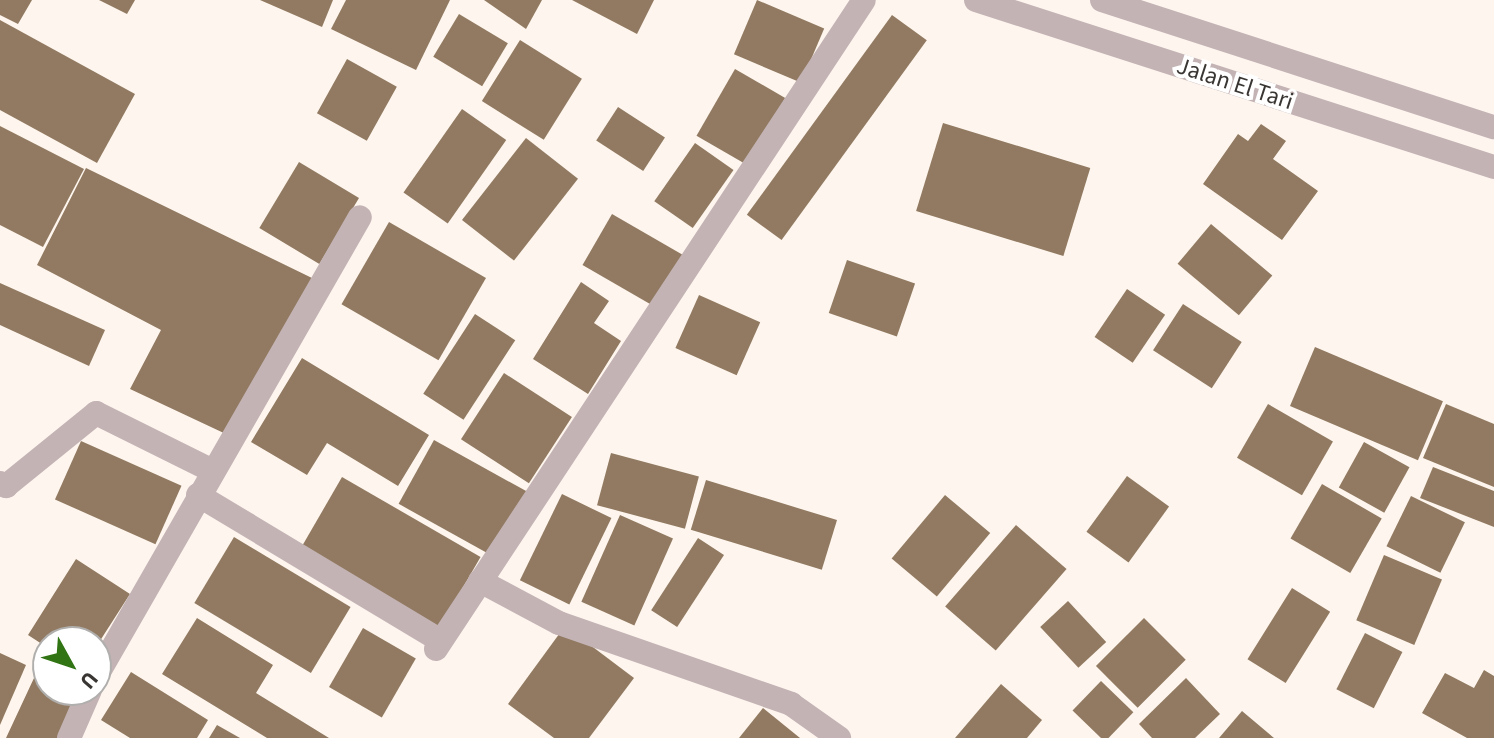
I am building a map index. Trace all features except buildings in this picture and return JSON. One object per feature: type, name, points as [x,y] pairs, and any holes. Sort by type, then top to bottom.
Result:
[{"type":"street","points":[[198,495],[438,645],[864,0]]},
{"type":"street","name":"Jalan El Tari","points":[[976,0],[1494,167]]},
{"type":"street","name":"Jalan El Tari","points":[[1102,0],[1494,127]]},
{"type":"street","points":[[1376,129],[1387,92]]},
{"type":"street","points":[[112,648],[360,217]]},
{"type":"street","points":[[0,483],[6,486],[96,413],[213,471]]},
{"type":"street","points":[[480,581],[559,623],[791,704],[839,738]]},
{"type":"street","points":[[69,738],[83,706]]}]
